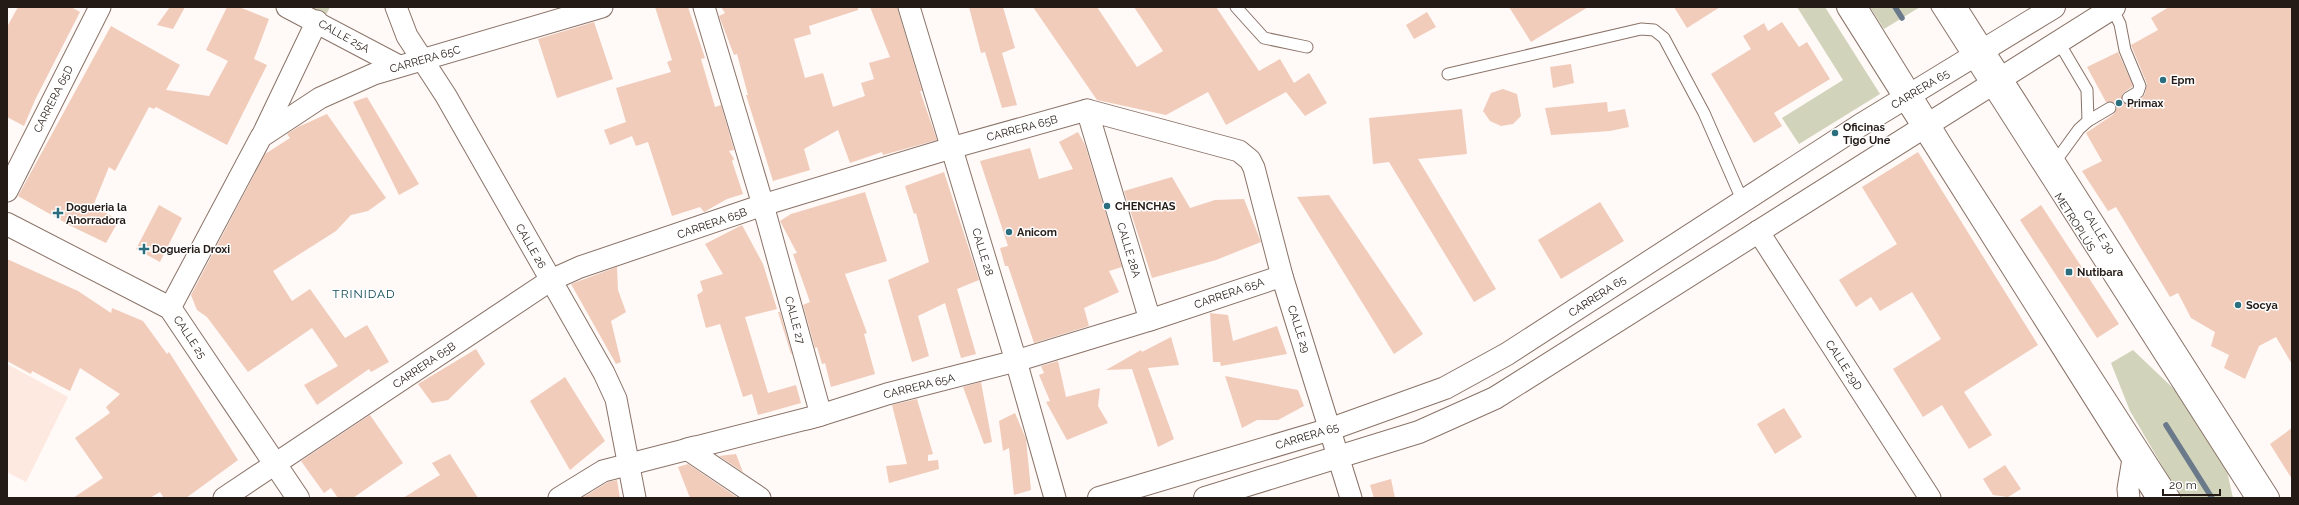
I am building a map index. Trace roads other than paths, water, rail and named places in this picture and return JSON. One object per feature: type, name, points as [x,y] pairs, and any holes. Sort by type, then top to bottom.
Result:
[{"type":"main road","points":[[1848,7],[1929,124],[2158,498]]},
{"type":"main road","name":"CALLE 30","points":[[1955,7],[1976,55],[1994,82],[2055,162],[2268,498]]},
{"type":"main road","name":"CARRERA 65","points":[[1099,498],[1331,429],[1438,391],[1479,370],[1507,354],[1910,95],[2054,7]]},
{"type":"main road","points":[[1205,498],[1419,432],[1495,398],[2113,8]]},
{"type":"main road","name":"CALLE 25","points":[[7,224],[170,308],[298,498]]},
{"type":"street","name":"CARRERA 65D","points":[[7,191],[100,7]]},
{"type":"street","name":"CALLE 25A","points":[[288,7],[317,21],[399,66]]},
{"type":"street","name":"CALLE 26","points":[[396,7],[407,36],[421,60],[446,96],[604,373],[616,400],[630,464],[635,498]]},
{"type":"street","name":"CARRERA 65C","points":[[261,137],[295,113],[320,98],[369,76],[602,7]]},
{"type":"street","name":"CALLE 27","points":[[704,7],[763,206],[821,415]]},
{"type":"street","name":"CALLE 28","points":[[909,7],[1016,361],[1055,498]]},
{"type":"street","name":"CARRERA 65C","points":[[170,308],[261,137],[317,21]]},
{"type":"street","name":"CARRERA 65B","points":[[224,498],[551,280],[580,267],[763,206],[951,148],[1087,110]]},
{"type":"street","name":"CALLE 29","points":[[1087,110],[1239,151],[1250,160],[1254,168],[1282,276],[1331,429],[1350,498]]},
{"type":"street","name":"CALLE 28A","points":[[1087,110],[1150,320]]},
{"type":"street","name":"CALLE 29D","points":[[1758,231],[1930,498]]},
{"type":"street","name":"CARRERA 65A","points":[[559,498],[603,471],[821,415],[887,394],[1016,361],[1150,320],[1282,276]]},
{"type":"street","points":[[687,450],[760,498]]},
{"type":"street","points":[[2129,498],[2128,489],[2133,459]]},
{"type":"lane","points":[[1236,7],[1264,38],[1307,47]]},
{"type":"lane","points":[[1862,7],[1910,95]]},
{"type":"lane","points":[[1937,7],[1976,55]]},
{"type":"lane","points":[[2113,8],[2120,24],[2125,50],[2140,86],[2138,92],[2128,98]]},
{"type":"lane","points":[[1448,74],[1642,29],[1654,30],[1664,38],[1704,113],[1743,202]]},
{"type":"lane","points":[[2058,42],[2087,90],[2088,121]]},
{"type":"lane","name":"METROPLÚS","points":[[1994,82],[2251,498]]},
{"type":"lane","points":[[2055,162],[2079,129],[2088,121],[2110,108]]},
{"type":"lane","points":[[1929,124],[2175,498]]},
{"type":"waterway","points":[[1895,7],[1902,18]]},
{"type":"waterway","points":[[2166,425],[2212,498]]},
{"type":"place","name":"Epm","points":[[2163,80]]},
{"type":"place","name":"Primax","points":[[2119,103]]},
{"type":"place","name":"Oficinas Tigo Une","points":[[1835,133]]},
{"type":"place","name":"CHENCHAS","points":[[1107,206]]},
{"type":"place","name":"Dogueria la Ahorradora","points":[[58,213]]},
{"type":"place","name":"Anicom","points":[[1009,232]]},
{"type":"place","name":"Dogueria Droxi","points":[[144,249]]},
{"type":"place","name":"Nutibara","points":[[2069,272]]},
{"type":"place","name":"Socya","points":[[2238,305]]},
{"type":"district","name":"TRINIDAD","points":[[364,294]]}]
